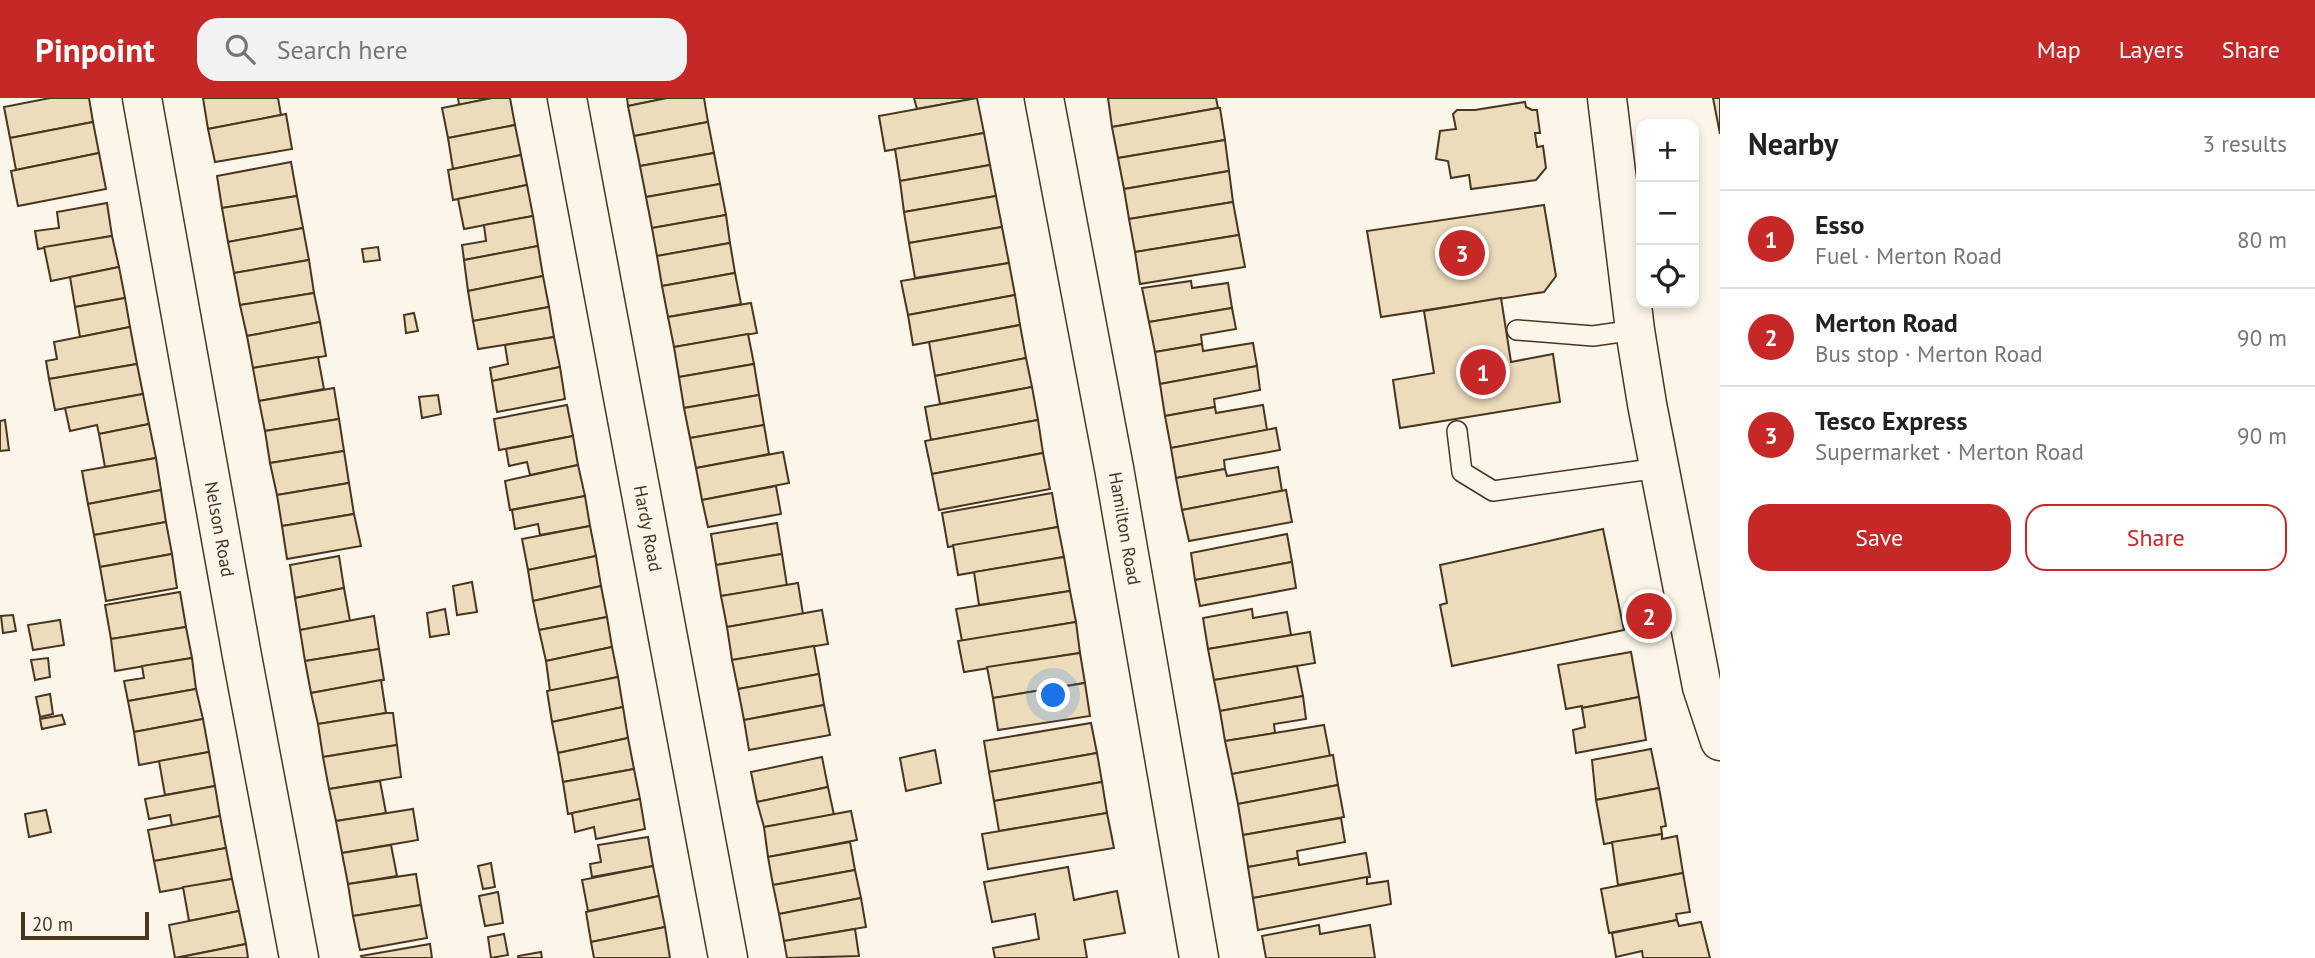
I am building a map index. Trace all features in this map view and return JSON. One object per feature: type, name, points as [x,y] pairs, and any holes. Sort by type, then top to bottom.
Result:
[{"type":"street","name":"Nelson Road","points":[[142,98],[244,669],[299,958]]},
{"type":"street","name":"Hardy Road","points":[[567,98],[728,958]]},
{"type":"street","name":"Hamilton Road","points":[[1044,98],[1111,454],[1199,958]]},
{"type":"street","points":[[1607,98],[1635,330],[1659,468],[1702,687],[1720,741]]},
{"type":"lane","points":[[1517,330],[1593,336],[1635,330]]},
{"type":"lane","points":[[1457,431],[1462,472],[1493,491],[1659,468]]},
{"type":"building","points":[[50,98],[89,98],[93,122],[10,138],[4,107]]},
{"type":"building","points":[[203,98],[278,98],[281,115],[208,129]]},
{"type":"building","points":[[458,98],[492,98],[459,105]]},
{"type":"building","points":[[492,98],[510,98],[515,125],[448,138],[442,108]]},
{"type":"building","points":[[627,98],[667,98],[628,106]]},
{"type":"building","points":[[667,98],[704,98],[708,122],[634,136],[628,106]]},
{"type":"building","points":[[914,98],[977,98],[917,109]]},
{"type":"building","points":[[977,98],[984,133],[885,151],[879,116]]},
{"type":"building","points":[[1108,98],[1216,98],[1218,108],[1112,127]]},
{"type":"building","points":[[1713,98],[1720,98],[1720,134]]},
{"type":"building","points":[[1525,102],[1526,107],[1537,110],[1540,133],[1535,133],[1537,147],[1543,146],[1546,168],[1536,180],[1471,189],[1469,175],[1451,178],[1448,161],[1436,159],[1440,131],[1456,129],[1453,114],[1457,110],[1475,110]]},
{"type":"building","points":[[1220,108],[1225,140],[1118,158],[1112,127]]},
{"type":"building","points":[[286,114],[292,149],[215,162],[208,129]]},
{"type":"building","points":[[93,122],[99,153],[16,170],[10,138]]},
{"type":"building","points":[[708,122],[714,153],[640,166],[634,136]]},
{"type":"building","points":[[515,125],[521,155],[453,169],[448,138]]},
{"type":"building","points":[[984,133],[990,165],[900,181],[895,149]]},
{"type":"building","points":[[1225,140],[1229,171],[1124,189],[1118,158]]},
{"type":"building","points":[[99,153],[106,189],[18,206],[11,171]]},
{"type":"building","points":[[714,153],[720,184],[646,197],[640,166]]},
{"type":"building","points":[[521,155],[527,185],[453,200],[448,170]]},
{"type":"building","points":[[291,162],[297,196],[222,208],[217,176]]},
{"type":"building","points":[[990,165],[996,196],[904,212],[900,181]]},
{"type":"building","points":[[1229,171],[1233,202],[1129,219],[1124,189]]},
{"type":"building","points":[[720,184],[726,215],[652,228],[646,197]]},
{"type":"building","points":[[527,185],[533,216],[464,229],[458,199]]},
{"type":"building","points":[[297,196],[303,228],[228,242],[222,208]]},
{"type":"building","points":[[996,196],[1002,227],[909,243],[904,212]]},
{"type":"building","points":[[1233,202],[1239,235],[1135,252],[1129,219]]},
{"type":"building","points":[[107,203],[112,236],[38,249],[35,231],[59,228],[57,212]]},
{"type":"building","points":[[1544,205],[1556,276],[1544,292],[1381,317],[1367,231]]},
{"type":"building","points":[[726,215],[730,243],[657,256],[652,228]]},
{"type":"building","points":[[533,216],[538,246],[464,260],[462,245],[486,241],[484,225]]},
{"type":"building","points":[[1002,227],[1009,263],[915,278],[909,243]]},
{"type":"building","points":[[303,228],[309,260],[234,273],[228,242]]},
{"type":"building","points":[[1239,235],[1245,267],[1140,284],[1135,252]]},
{"type":"building","points":[[112,236],[119,267],[51,281],[44,247]]},
{"type":"building","points":[[730,243],[735,273],[662,286],[657,256]]},
{"type":"building","points":[[538,246],[543,276],[468,291],[464,260]]},
{"type":"building","points":[[378,247],[380,260],[364,262],[362,249]]},
{"type":"building","points":[[309,260],[314,293],[240,305],[234,273]]},
{"type":"building","points":[[1009,263],[1015,295],[908,315],[901,281]]},
{"type":"building","points":[[119,267],[125,298],[75,307],[70,277]]},
{"type":"building","points":[[735,273],[741,304],[668,317],[662,286]]},
{"type":"building","points":[[543,276],[549,307],[473,321],[468,291]]},
{"type":"building","points":[[1191,281],[1192,288],[1228,283],[1232,308],[1149,322],[1142,288]]},
{"type":"building","points":[[314,293],[320,322],[247,336],[240,305]]},
{"type":"building","points":[[1015,295],[1020,325],[913,345],[908,315]]},
{"type":"building","points":[[125,298],[130,327],[80,337],[75,307]]},
{"type":"building","points":[[1501,298],[1511,362],[1553,354],[1560,402],[1400,428],[1393,380],[1434,373],[1424,311]]},
{"type":"building","points":[[751,303],[757,333],[674,347],[668,317]]},
{"type":"building","points":[[549,307],[554,337],[478,349],[473,321]]},
{"type":"building","points":[[1232,308],[1236,329],[1201,335],[1202,344],[1155,352],[1149,322]]},
{"type":"building","points":[[414,313],[418,331],[406,333],[404,315]]},
{"type":"building","points":[[320,322],[326,356],[253,368],[247,336]]},
{"type":"building","points":[[1020,325],[1026,358],[935,376],[929,342]]},
{"type":"building","points":[[130,327],[137,364],[49,379],[46,361],[57,359],[54,342]]},
{"type":"building","points":[[748,334],[754,364],[679,377],[674,347]]},
{"type":"building","points":[[554,337],[560,367],[492,381],[490,368],[508,364],[505,345]]},
{"type":"building","points":[[1253,343],[1257,366],[1160,384],[1155,352],[1202,344],[1203,351]]},
{"type":"building","points":[[318,357],[324,389],[259,401],[253,368]]},
{"type":"building","points":[[1026,358],[1032,387],[940,404],[935,376]]},
{"type":"building","points":[[137,364],[143,394],[55,410],[49,379]]},
{"type":"building","points":[[754,364],[759,395],[684,408],[679,377]]},
{"type":"building","points":[[1257,366],[1260,390],[1214,399],[1215,407],[1165,416],[1160,384]]},
{"type":"building","points":[[560,367],[565,399],[497,412],[492,381]]},
{"type":"building","points":[[1032,387],[1038,420],[931,440],[925,407]]},
{"type":"building","points":[[334,388],[339,419],[265,431],[259,401]]},
{"type":"building","points":[[143,394],[149,424],[99,434],[97,425],[70,431],[65,408]]},
{"type":"building","points":[[438,395],[441,414],[422,418],[419,397]]},
{"type":"building","points":[[759,395],[764,425],[690,438],[684,408]]},
{"type":"building","points":[[567,405],[573,436],[499,450],[494,419]]},
{"type":"building","points":[[1263,405],[1267,430],[1171,448],[1165,416],[1215,407],[1216,413]]},
{"type":"building","points":[[339,419],[344,451],[270,463],[265,431]]},
{"type":"building","points":[[5,420],[9,450],[0,451],[0,421]]},
{"type":"building","points":[[1038,420],[1043,453],[932,474],[925,441]]},
{"type":"building","points":[[149,424],[156,458],[105,467],[99,434]]},
{"type":"building","points":[[764,425],[769,454],[696,468],[690,438]]},
{"type":"building","points":[[1276,428],[1280,450],[1224,460],[1225,469],[1176,478],[1171,448]]},
{"type":"building","points":[[573,436],[578,465],[530,475],[527,462],[509,466],[506,449]]},
{"type":"building","points":[[344,451],[349,483],[277,495],[270,463]]},
{"type":"building","points":[[783,452],[789,483],[702,500],[696,468]]},
{"type":"building","points":[[1043,453],[1050,489],[939,510],[932,474]]},
{"type":"building","points":[[156,458],[161,490],[88,504],[82,471]]},
{"type":"building","points":[[578,465],[585,496],[510,510],[505,481]]},
{"type":"building","points":[[1278,467],[1282,491],[1182,510],[1176,478],[1225,469],[1227,476]]},
{"type":"building","points":[[349,483],[354,514],[282,526],[277,495]]},
{"type":"building","points":[[776,486],[781,514],[708,527],[702,500]]},
{"type":"building","points":[[161,490],[166,522],[94,535],[88,504]]},
{"type":"building","points":[[1286,490],[1292,522],[1189,541],[1182,510]]},
{"type":"building","points":[[1052,493],[1058,527],[948,547],[942,513]]},
{"type":"building","points":[[585,496],[590,526],[540,535],[538,524],[515,529],[512,510]]},
{"type":"building","points":[[354,514],[361,546],[287,559],[282,526]]},
{"type":"building","points":[[166,522],[172,554],[100,567],[94,535]]},
{"type":"building","points":[[777,523],[782,554],[716,565],[711,534]]},
{"type":"building","points":[[590,526],[596,556],[528,570],[522,539]]},
{"type":"building","points":[[1058,527],[1064,557],[958,575],[953,545]]},
{"type":"building","points":[[1603,529],[1624,630],[1452,666],[1440,605],[1447,603],[1440,565]]},
{"type":"building","points":[[1287,534],[1292,562],[1195,580],[1191,553]]},
{"type":"building","points":[[172,554],[177,588],[106,601],[100,567]]},
{"type":"building","points":[[782,554],[787,586],[721,596],[716,565]]},
{"type":"building","points":[[339,556],[344,588],[295,598],[290,565]]},
{"type":"building","points":[[596,556],[601,586],[533,601],[528,570]]},
{"type":"building","points":[[1064,557],[1070,591],[979,605],[974,572]]},
{"type":"building","points":[[1292,562],[1296,588],[1200,606],[1195,580]]},
{"type":"building","points":[[472,582],[477,612],[457,615],[453,586]]},
{"type":"building","points":[[798,583],[803,614],[727,627],[721,596]]},
{"type":"building","points":[[601,586],[607,617],[539,630],[533,601]]},
{"type":"building","points":[[344,588],[350,621],[300,630],[295,598]]},
{"type":"building","points":[[1070,591],[1076,622],[962,641],[956,609]]},
{"type":"building","points":[[180,592],[186,627],[111,639],[105,605]]},
{"type":"building","points":[[445,609],[449,634],[430,637],[427,613]]},
{"type":"building","points":[[1252,609],[1253,618],[1287,612],[1291,635],[1208,649],[1203,618]]},
{"type":"building","points":[[822,610],[828,644],[732,660],[727,627]]},
{"type":"building","points":[[13,615],[16,631],[3,633],[1,616]]},
{"type":"building","points":[[374,616],[379,649],[305,661],[300,630]]},
{"type":"building","points":[[607,617],[612,647],[546,661],[539,630]]},
{"type":"building","points":[[60,620],[64,645],[33,650],[28,625]]},
{"type":"building","points":[[1076,622],[1080,653],[964,672],[958,641]]},
{"type":"building","points":[[186,627],[192,658],[115,671],[111,639]]},
{"type":"building","points":[[1310,632],[1315,663],[1214,680],[1208,649]]},
{"type":"building","points":[[814,646],[819,674],[738,689],[732,660]]},
{"type":"building","points":[[612,647],[618,677],[550,691],[546,661]]},
{"type":"building","points":[[379,649],[384,680],[311,693],[305,661]]},
{"type":"building","points":[[1631,652],[1639,697],[1566,709],[1558,665]]},
{"type":"building","points":[[1080,653],[1085,683],[993,698],[987,667]]},
{"type":"building","points":[[48,658],[50,677],[35,680],[31,660]]},
{"type":"building","points":[[192,658],[196,689],[128,701],[124,681],[144,678],[142,666]]},
{"type":"building","points":[[1297,666],[1303,696],[1220,711],[1214,680]]},
{"type":"building","points":[[819,674],[824,705],[744,720],[738,689]]},
{"type":"building","points":[[618,677],[623,707],[552,722],[547,691]]},
{"type":"building","points":[[381,680],[386,713],[318,724],[311,693]]},
{"type":"building","points":[[1085,683],[1090,716],[998,730],[993,698]]},
{"type":"building","points":[[196,689],[203,719],[134,732],[128,701]]},
{"type":"building","points":[[50,694],[53,714],[40,717],[36,697]]},
{"type":"building","points":[[1303,696],[1306,719],[1274,724],[1275,733],[1225,741],[1220,711]]},
{"type":"building","points":[[1639,697],[1646,740],[1576,753],[1573,730],[1585,727],[1582,708]]},
{"type":"building","points":[[824,705],[830,735],[749,750],[744,720]]},
{"type":"building","points":[[623,707],[628,738],[558,753],[552,722]]},
{"type":"building","points":[[393,713],[397,745],[323,757],[318,724]]},
{"type":"building","points":[[62,715],[65,724],[42,729],[40,719]]},
{"type":"building","points":[[203,719],[209,752],[139,765],[134,732]]},
{"type":"building","points":[[1091,723],[1097,753],[989,772],[984,741]]},
{"type":"building","points":[[1324,725],[1330,756],[1232,774],[1225,741]]},
{"type":"building","points":[[628,738],[634,769],[563,782],[558,753]]},
{"type":"building","points":[[397,745],[401,777],[329,789],[323,757]]},
{"type":"building","points":[[1651,749],[1659,788],[1596,800],[1592,760]]},
{"type":"building","points":[[935,750],[941,783],[906,791],[900,758]]},
{"type":"building","points":[[209,752],[215,786],[165,795],[159,761]]},
{"type":"building","points":[[1097,753],[1102,782],[994,801],[989,772]]},
{"type":"building","points":[[1333,755],[1338,785],[1238,804],[1232,774]]},
{"type":"building","points":[[822,757],[828,787],[757,802],[751,772]]},
{"type":"building","points":[[634,769],[640,799],[568,814],[563,782]]},
{"type":"building","points":[[380,781],[386,813],[336,821],[329,789]]},
{"type":"building","points":[[1102,782],[1107,813],[999,831],[994,801]]},
{"type":"building","points":[[1338,785],[1344,817],[1243,835],[1238,804]]},
{"type":"building","points":[[215,786],[220,816],[172,826],[170,815],[149,819],[145,799]]},
{"type":"building","points":[[828,787],[834,815],[764,827],[757,802]]},
{"type":"building","points":[[1659,788],[1666,826],[1661,827],[1662,834],[1604,844],[1596,800]]},
{"type":"building","points":[[640,799],[645,829],[596,839],[594,827],[575,832],[572,813]]},
{"type":"building","points":[[413,809],[418,840],[342,853],[336,821]]},
{"type":"building","points":[[46,810],[51,832],[29,837],[25,814]]},
{"type":"building","points":[[851,811],[857,840],[768,857],[764,827]]},
{"type":"building","points":[[1107,813],[1114,848],[988,869],[982,834]]},
{"type":"building","points":[[220,816],[226,848],[154,861],[148,830]]},
{"type":"building","points":[[1341,818],[1345,842],[1297,851],[1298,858],[1248,867],[1243,835]]},
{"type":"building","points":[[1662,834],[1662,839],[1677,836],[1683,873],[1618,885],[1612,842]]},
{"type":"building","points":[[648,837],[653,866],[592,877],[590,864],[601,862],[598,845]]},
{"type":"building","points":[[850,842],[855,870],[773,885],[768,857]]},
{"type":"building","points":[[391,845],[397,876],[348,884],[342,853]]},
{"type":"building","points":[[226,848],[232,879],[160,892],[154,861]]},
{"type":"building","points":[[1366,853],[1370,877],[1253,898],[1248,867],[1298,858],[1299,865]]},
{"type":"building","points":[[491,863],[495,887],[483,889],[478,866]]},
{"type":"building","points":[[653,866],[659,896],[588,911],[582,880]]},
{"type":"building","points":[[1068,867],[1074,900],[1117,891],[1125,933],[1084,940],[1087,958],[995,958],[993,948],[1039,939],[1035,914],[992,922],[984,882]]},
{"type":"building","points":[[855,870],[861,898],[779,914],[773,885]]},
{"type":"building","points":[[1683,873],[1690,912],[1676,914],[1677,920],[1609,933],[1601,889]]},
{"type":"building","points":[[416,874],[421,905],[353,916],[348,884]]},
{"type":"building","points":[[1367,877],[1367,884],[1388,881],[1391,904],[1258,930],[1253,898]]},
{"type":"building","points":[[232,879],[239,911],[189,921],[183,887]]},
{"type":"building","points":[[498,892],[503,923],[485,926],[479,896]]},
{"type":"building","points":[[659,896],[665,927],[591,942],[586,912]]},
{"type":"building","points":[[861,898],[866,927],[784,941],[779,914]]},
{"type":"building","points":[[421,905],[427,938],[360,950],[353,916]]},
{"type":"building","points":[[239,911],[246,944],[175,958],[169,925]]},
{"type":"building","points":[[1677,920],[1679,926],[1701,922],[1710,958],[1643,958],[1642,951],[1616,957],[1612,933]]},
{"type":"building","points":[[1319,925],[1320,934],[1370,925],[1375,958],[1266,958],[1262,936]]},
{"type":"building","points":[[665,927],[670,958],[594,958],[591,942]]},
{"type":"building","points":[[855,929],[859,956],[787,958],[784,941]]},
{"type":"building","points":[[504,934],[508,955],[491,958],[488,937]]},
{"type":"building","points":[[246,944],[248,958],[176,958]]},
{"type":"building","points":[[430,944],[432,958],[361,956]]},
{"type":"building","points":[[541,952],[542,958],[518,958],[518,956]]},
{"type":"place","name":"Tesco Express","points":[[1462,253]]},
{"type":"place","name":"Esso","points":[[1483,372]]},
{"type":"place","name":"Merton Road","points":[[1649,616]]}]
